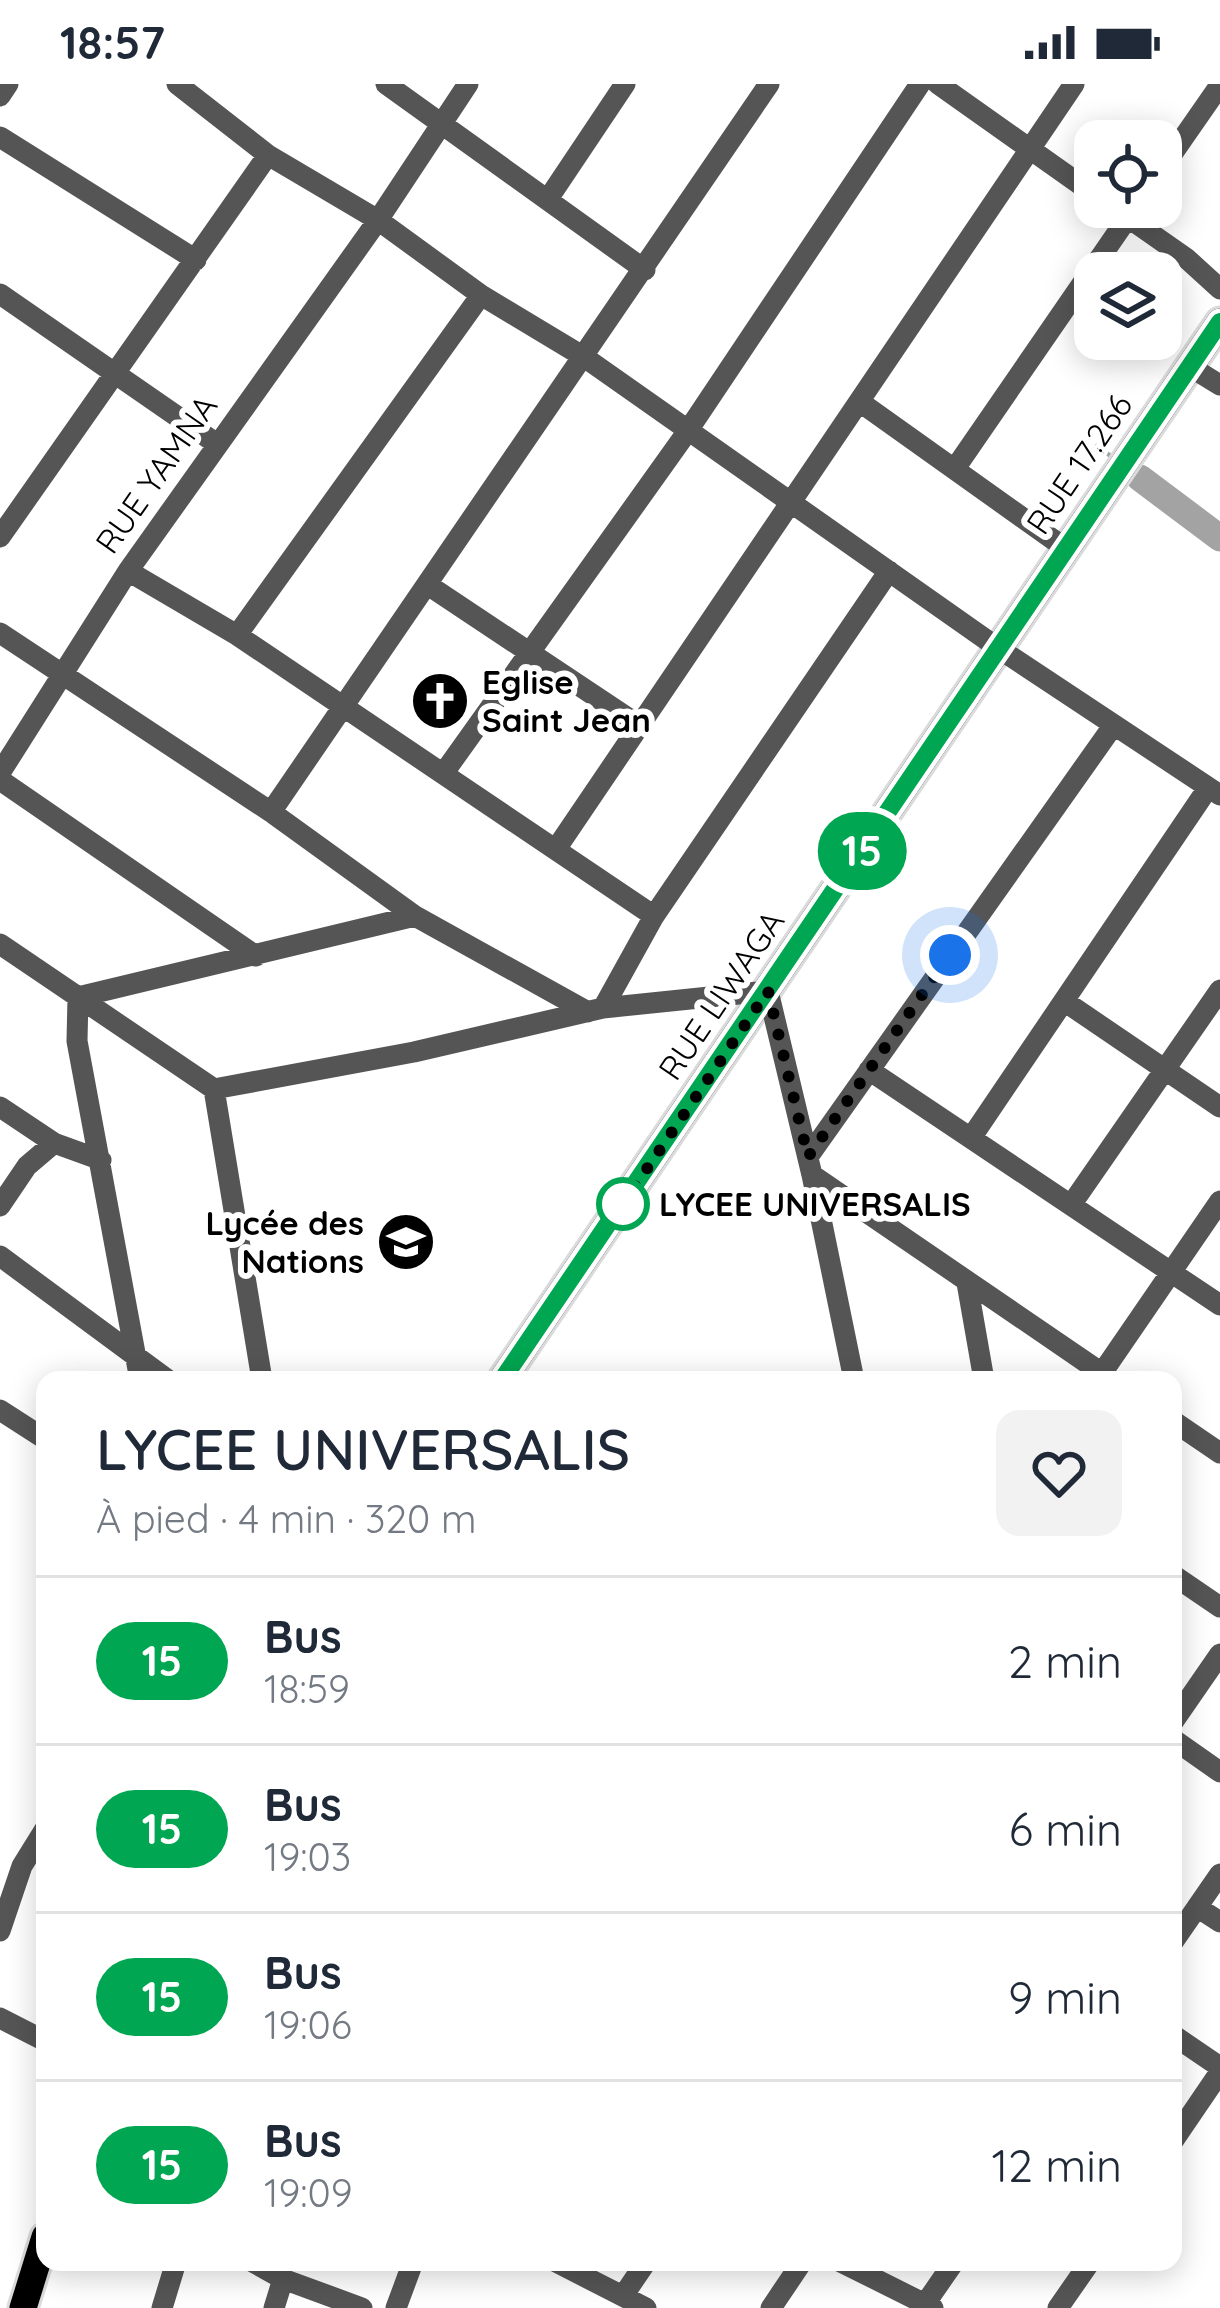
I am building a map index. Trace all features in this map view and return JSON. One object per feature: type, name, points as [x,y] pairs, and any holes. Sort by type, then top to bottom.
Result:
[{"type":"main road","name":"RUE 17.266","points":[[998,648],[1220,322]]},
{"type":"main road","name":"RUE LIWAGA","points":[[508,1371],[998,648]]},
{"type":"main road","points":[[23,2308],[36,2266]]},
{"type":"street","points":[[0,96],[8,84]]},
{"type":"street","points":[[176,84],[268,155],[378,220],[482,296],[584,357],[998,648],[1214,791],[971,1138]]},
{"type":"street","points":[[386,84],[645,270]]},
{"type":"street","name":"RUE YAMNA","points":[[0,776],[128,571],[469,84]]},
{"type":"street","points":[[548,199],[625,84]]},
{"type":"street","points":[[271,812],[769,84]]},
{"type":"street","points":[[442,773],[687,432],[920,84]]},
{"type":"street","points":[[938,84],[1074,179]]},
{"type":"street","points":[[556,849],[1074,84]]},
{"type":"street","points":[[1182,140],[1220,85]]},
{"type":"street","points":[[0,137],[196,260]]},
{"type":"street","points":[[0,537],[268,155]]},
{"type":"street","points":[[956,467],[1114,228]]},
{"type":"street","points":[[1147,228],[1220,289]]},
{"type":"street","points":[[237,635],[482,296]]},
{"type":"street","points":[[3,302],[217,444]]},
{"type":"street","points":[[1190,366],[1220,385]]},
{"type":"street","points":[[860,402],[1065,548]]},
{"type":"street","points":[[128,571],[237,635],[654,916]]},
{"type":"street","points":[[595,1010],[890,571]]},
{"type":"street","points":[[428,585],[640,726]]},
{"type":"street","points":[[0,633],[271,812],[415,916],[595,1010]]},
{"type":"street","points":[[810,1166],[869,1070],[1113,726]]},
{"type":"street","points":[[0,776],[256,956]]},
{"type":"street","points":[[78,997],[415,916]]},
{"type":"street","points":[[0,944],[214,1089],[414,1052],[595,1010],[768,991],[852,1371]]},
{"type":"street","points":[[1071,1205],[1220,990]]},
{"type":"street","points":[[78,997],[77,1041],[138,1371]]},
{"type":"street","points":[[1064,1001],[1220,1107]]},
{"type":"street","points":[[869,1070],[1220,1305]]},
{"type":"street","points":[[214,1089],[261,1371]]},
{"type":"street","points":[[0,1107],[54,1143],[100,1160]]},
{"type":"street","points":[[0,1206],[27,1166],[54,1143]]},
{"type":"street","points":[[810,1166],[967,1283],[1098,1371]]},
{"type":"street","points":[[1111,1371],[1220,1202]]},
{"type":"street","points":[[0,1256],[157,1371]]},
{"type":"street","points":[[967,1283],[982,1371]]},
{"type":"street","points":[[0,1410],[36,1433]]},
{"type":"street","points":[[1182,1427],[1220,1453]]},
{"type":"street","points":[[1182,1581],[1220,1607]]},
{"type":"street","points":[[1182,1709],[1220,1654]]},
{"type":"street","points":[[1182,1745],[1220,1772]]},
{"type":"street","points":[[0,1931],[22,1865],[36,1843]]},
{"type":"street","points":[[1182,1928],[1220,1874]]},
{"type":"street","points":[[1197,1906],[1220,1922]]},
{"type":"street","points":[[0,2018],[36,2037]]},
{"type":"street","points":[[1182,2043],[1220,2070],[1182,2127]]},
{"type":"street","points":[[162,2308],[173,2271]]},
{"type":"street","points":[[269,2271],[362,2308]]},
{"type":"street","points":[[397,2308],[410,2271]]},
{"type":"street","points":[[574,2271],[646,2308]]},
{"type":"street","points":[[623,2296],[640,2271]]},
{"type":"street","points":[[771,2308],[796,2271]]},
{"type":"street","points":[[859,2271],[929,2306],[949,2271]]},
{"type":"street","points":[[1058,2308],[1084,2271]]},
{"type":"street","points":[[274,2308],[283,2279]]},
{"type":"waterway","points":[[1097,446],[1112,457]]},
{"type":"waterway","points":[[1140,478],[1220,538]]},
{"type":"bus line","name":"15","points":[[508,1371],[1220,322]]},
{"type":"place","name":"Eglise Saint Jean","points":[[440,701]]},
{"type":"place","name":"LYCEE UNIVERSALIS","points":[[623,1204]]},
{"type":"place","name":"Lycée des Nations","points":[[406,1242]]},
{"type":"route","points":[[623,1204],[768,991],[808,1157],[950,955]]}]
